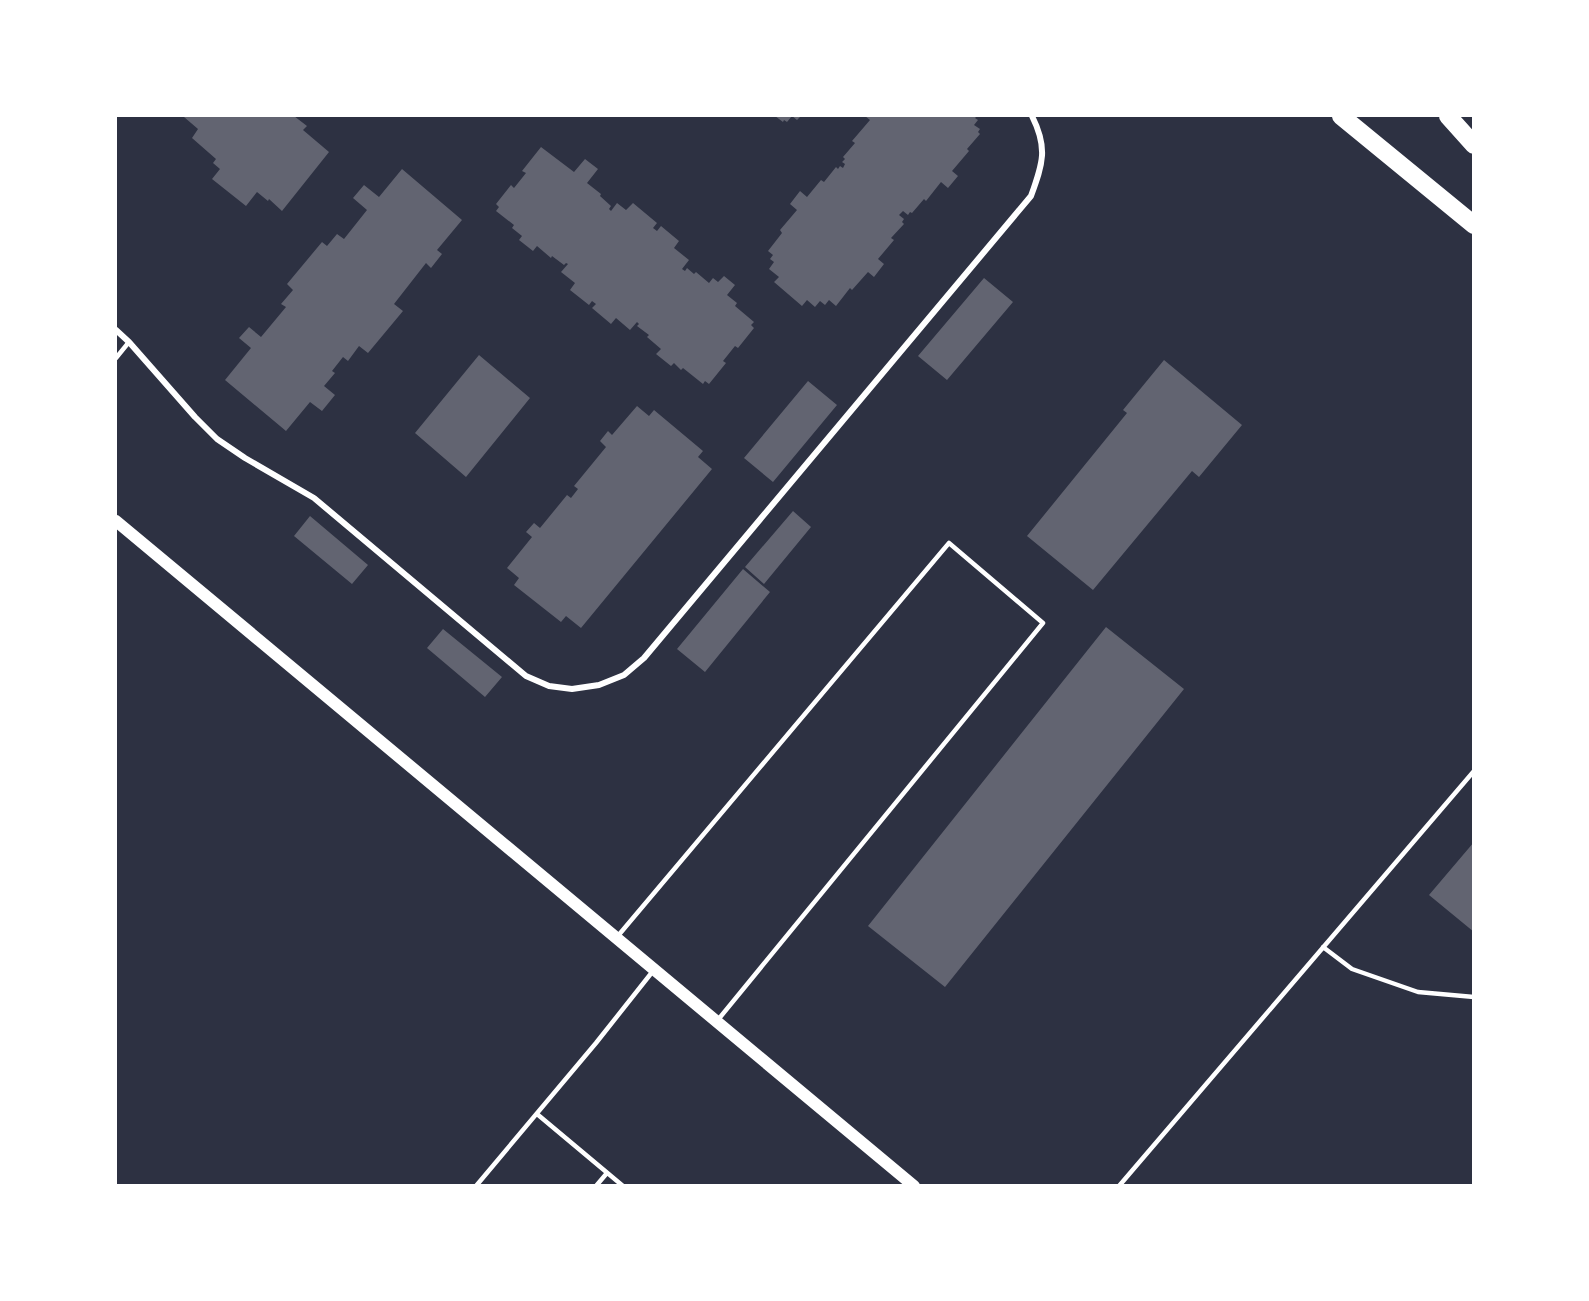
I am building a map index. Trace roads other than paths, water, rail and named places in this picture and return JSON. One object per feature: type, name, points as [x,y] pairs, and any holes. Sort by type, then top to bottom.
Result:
[{"type":"highway","points":[[1341,116],[1473,225]]},
{"type":"highway","points":[[1448,116],[1473,145]]},
{"type":"main road","points":[[116,521],[914,1185]]},
{"type":"street","points":[[116,330],[218,439],[245,458],[314,498],[526,676],[549,686],[572,689],[599,685],[624,675],[644,658],[1031,196],[1043,153],[1039,129],[1032,116]]},
{"type":"lane","points":[[116,358],[129,342]]},
{"type":"lane","points":[[616,938],[950,543],[1042,623],[717,1021]]},
{"type":"lane","points":[[1119,1185],[1473,771]]},
{"type":"lane","points":[[1323,947],[1352,969],[1418,992],[1473,997]]},
{"type":"lane","points":[[476,1185],[596,1043],[654,969]]},
{"type":"lane","points":[[537,1114],[623,1185]]},
{"type":"lane","points":[[596,1185],[607,1173]]}]
